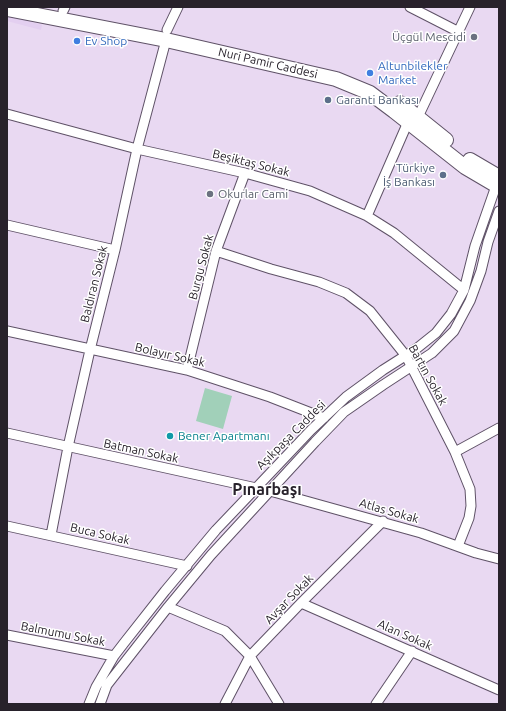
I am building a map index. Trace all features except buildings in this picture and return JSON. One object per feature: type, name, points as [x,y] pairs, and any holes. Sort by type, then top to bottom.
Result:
[{"type":"main road","name":"Nuri Pamir Caddesi","points":[[42,7],[64,9],[336,79],[370,93],[413,120],[464,168],[498,183]]},
{"type":"main road","name":"Nuri Pamir Caddesi","points":[[7,9],[166,35]]},
{"type":"street","name":"Baldıran Sokak","points":[[50,535],[68,447],[115,250],[137,148],[166,35],[178,7]]},
{"type":"street","points":[[410,7],[459,32]]},
{"type":"street","points":[[367,216],[470,7]]},
{"type":"street","name":"Beşiktaş Sokak","points":[[7,114],[137,148],[310,190],[367,216],[394,234],[464,290]]},
{"type":"street","name":"Burgu Sokak","points":[[187,370],[216,251],[245,173]]},
{"type":"street","name":"Aşıkpaşa Caddesi","points":[[89,704],[96,687],[114,656],[165,591],[216,530],[256,487],[346,397],[436,334],[451,314],[464,290],[475,246],[498,183]]},
{"type":"street","name":"Aşıkpaşa Caddesi","points":[[100,704],[107,685],[210,555],[344,412],[432,353],[454,331],[470,301],[481,271],[488,242],[499,211]]},
{"type":"street","points":[[7,225],[115,250]]},
{"type":"street","name":"Bartın Sokak","points":[[216,251],[271,269],[318,282],[346,293],[370,311],[406,356],[412,366],[455,452],[470,489],[471,506],[469,518],[458,546]]},
{"type":"street","name":"Bolayır Sokak","points":[[7,331],[187,370],[270,397],[324,418]]},
{"type":"street","points":[[455,452],[499,428]]},
{"type":"street","name":"Batman Sokak","points":[[7,433],[270,491]]},
{"type":"street","name":"Atlas Sokak","points":[[270,491],[421,532],[476,553],[499,559]]},
{"type":"street","name":"Avşar Sokak","points":[[225,704],[250,656],[383,522]]},
{"type":"street","name":"Buca Sokak","points":[[7,526],[187,566]]},
{"type":"street","name":"Alan Sokak","points":[[301,603],[499,690]]},
{"type":"street","points":[[168,607],[225,631],[250,656],[279,704]]},
{"type":"street","name":"Balmumu Sokak","points":[[7,635],[114,656]]},
{"type":"street","points":[[376,704],[412,651]]},
{"type":"shaded area","points":[[23,7],[32,7],[28,21],[42,25],[41,30],[7,21],[7,16],[20,19]]},
{"type":"green space","points":[[205,388],[232,396],[223,429],[196,421]]},
{"type":"place","name":"Üçgül Mescidi","points":[[474,37]]},
{"type":"place","name":"Ev Shop","points":[[77,41]]},
{"type":"place","name":"Altunbilekler Market","points":[[370,73]]},
{"type":"place","name":"Garanti Bankası","points":[[328,100]]},
{"type":"place","name":"Türkiye İş Bankası","points":[[443,175]]},
{"type":"place","name":"Okurlar Cami","points":[[210,194]]},
{"type":"place","name":"Bener Apartmanı","points":[[170,436]]},
{"type":"district","name":"Pınarbaşı","points":[[267,490]]}]
